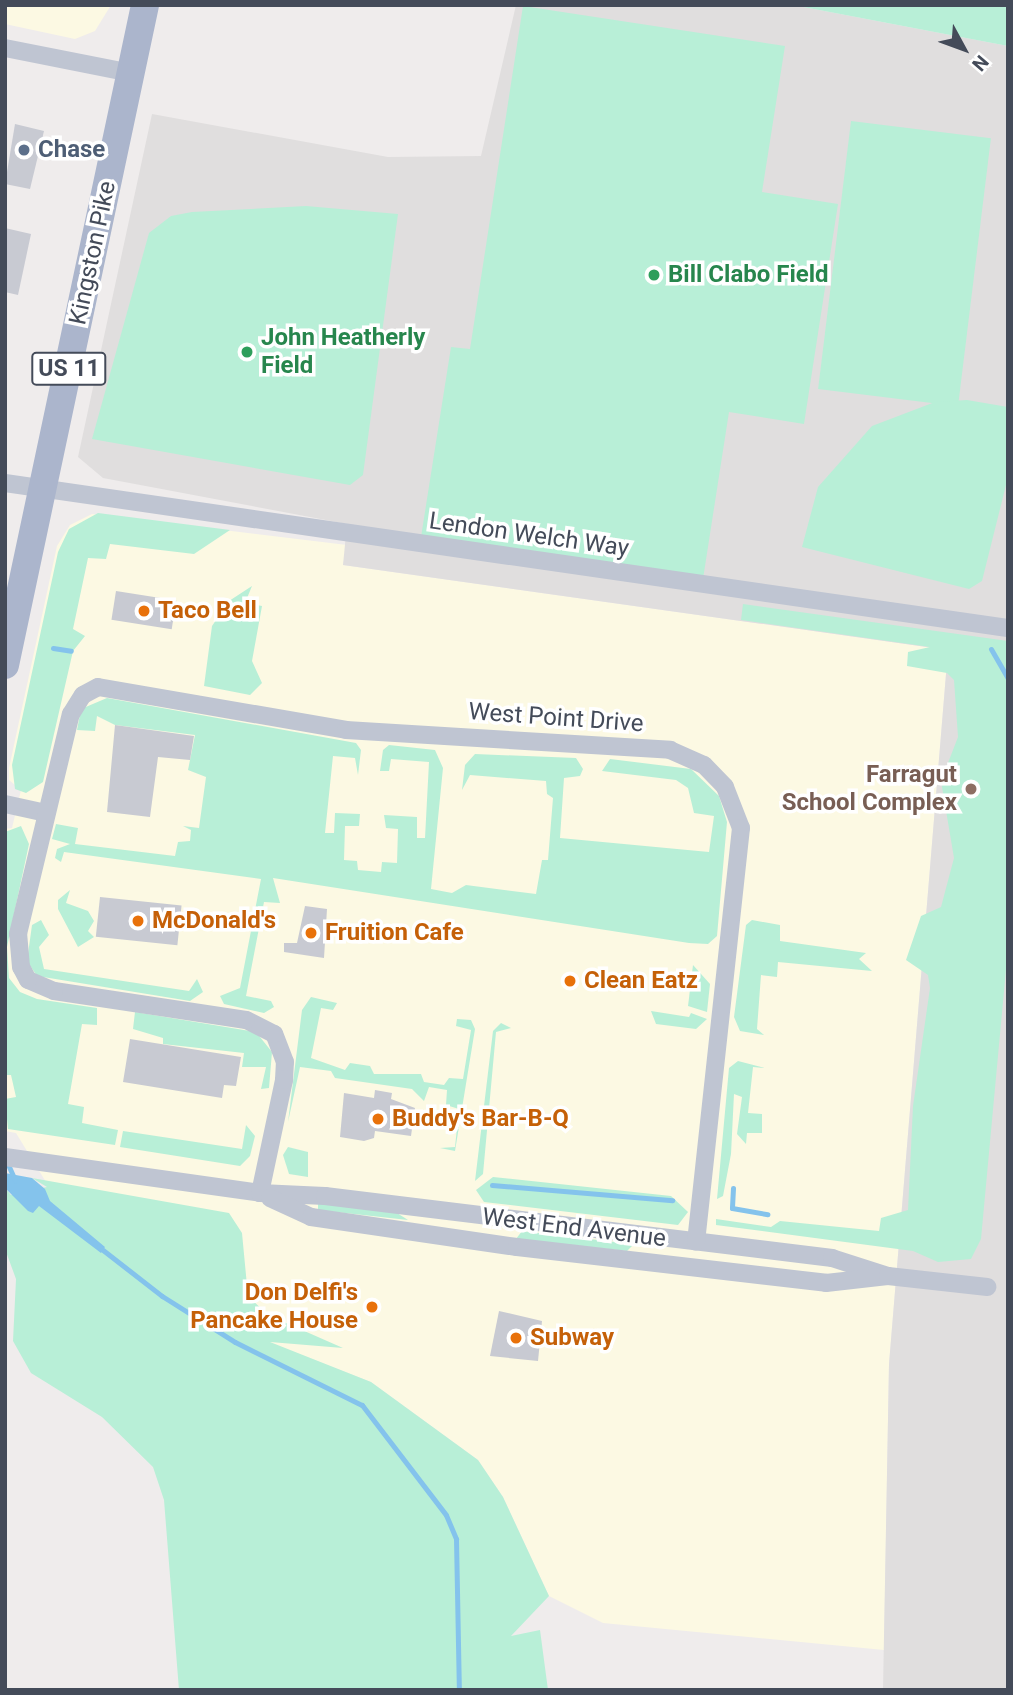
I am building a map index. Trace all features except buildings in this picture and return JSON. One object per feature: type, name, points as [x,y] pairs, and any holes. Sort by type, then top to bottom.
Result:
[{"type":"main road","name":"Kingston Pike","points":[[5,665],[145,5]]},
{"type":"street","points":[[5,48],[131,73]]},
{"type":"street","name":"Lendon Welch Way","points":[[5,483],[1008,628]]},
{"type":"street","name":"West Point Drive","points":[[46,813],[71,714],[83,695],[98,687],[346,730],[670,750],[704,765],[725,787],[741,828],[696,1242]]},
{"type":"street","points":[[5,804],[46,813],[18,934],[20,967],[28,980],[54,991],[236,1018],[274,1034],[285,1062],[284,1080],[260,1194]]},
{"type":"street","name":"West End Avenue","points":[[5,1157],[260,1194],[325,1196],[832,1258],[888,1276],[987,1287]]},
{"type":"street","name":"West End Avenue","points":[[260,1194],[311,1217],[517,1247],[826,1283],[888,1276]]},
{"type":"shaded area","points":[[5,5],[111,5],[95,31],[75,39],[5,24]]},
{"type":"shaded area","name":"Farragut School Complex","points":[[516,5],[793,5],[1008,46],[1008,1690],[883,1690],[889,1364],[948,650],[343,565],[347,524],[103,478],[78,457],[152,114],[388,157],[481,156]]},
{"type":"shaded area","points":[[92,514],[347,545],[343,565],[948,650],[889,1364],[884,1650],[603,1623],[549,1596],[503,1497],[478,1460],[371,1382],[265,1341],[49,1187],[16,1133],[5,1131],[5,829],[12,828],[21,790],[9,780],[9,768],[57,546],[70,525]]},
{"type":"green space","points":[[793,5],[1008,5],[1008,46]]},
{"type":"green space","name":"Bill Clabo Field","points":[[523,6],[785,46],[762,192],[838,204],[804,424],[729,412],[703,579],[421,537],[451,347],[470,349]]},
{"type":"green space","points":[[851,121],[991,138],[958,406],[818,389]]},
{"type":"green space","name":"John Heatherly Field","points":[[306,206],[398,214],[363,475],[350,485],[92,439],[149,233],[171,216],[192,212]]},
{"type":"green space","points":[[967,400],[1008,407],[1008,477],[982,581],[969,589],[802,547],[818,487],[872,426],[935,402]]},
{"type":"green space","points":[[98,513],[230,530],[194,554],[110,544],[106,559],[88,558],[73,629],[85,636],[73,651],[43,782],[26,793],[15,789],[12,765],[58,552],[69,529]]},
{"type":"green space","points":[[252,586],[245,603],[262,606],[252,661],[262,683],[250,695],[204,686],[212,626],[229,601]]},
{"type":"green space","points":[[743,604],[1008,641],[1008,948],[981,1239],[971,1259],[938,1262],[913,1251],[716,1225],[716,1219],[771,1227],[780,1221],[879,1231],[881,1218],[908,1210],[913,1106],[930,988],[928,975],[906,960],[921,916],[941,907],[954,858],[941,781],[958,737],[954,680],[947,673],[907,666],[908,652],[930,647],[741,620]]},
{"type":"green space","points":[[107,698],[356,743],[361,750],[358,775],[355,758],[333,756],[325,833],[334,833],[335,813],[360,814],[359,826],[345,826],[344,860],[357,861],[358,870],[381,872],[382,862],[397,863],[398,829],[386,828],[384,815],[417,817],[417,838],[425,838],[429,762],[391,759],[389,771],[380,771],[383,750],[389,745],[435,750],[443,768],[431,889],[452,893],[466,885],[536,894],[542,860],[548,860],[553,798],[547,794],[546,781],[470,775],[462,790],[465,765],[475,754],[576,758],[583,769],[580,776],[564,778],[560,838],[709,852],[714,816],[694,813],[688,788],[676,780],[602,771],[610,759],[691,769],[719,796],[727,822],[717,936],[708,944],[689,943],[273,878],[280,903],[264,902],[246,996],[271,1001],[274,1007],[264,1013],[224,1004],[220,996],[240,988],[261,879],[64,852],[61,862],[55,858],[57,849],[70,844],[52,839],[56,824],[78,828],[75,844],[175,856],[178,842],[190,841],[191,830],[183,826],[199,828],[206,777],[188,770],[195,735],[115,725],[97,716],[95,731],[77,730],[81,709]]},
{"type":"green space","points":[[21,826],[29,844],[7,947],[9,978],[20,992],[37,999],[97,1008],[97,1025],[82,1024],[68,1104],[84,1107],[82,1123],[118,1130],[115,1145],[8,1129],[5,1099],[16,1097],[11,1075],[5,1075],[5,832]]},
{"type":"green space","points":[[70,890],[66,903],[88,911],[94,921],[88,931],[94,937],[78,947],[58,909],[58,900]]},
{"type":"green space","points":[[41,920],[49,935],[39,947],[44,969],[189,991],[197,979],[203,992],[190,1001],[37,976],[27,961],[32,925]]},
{"type":"green space","points":[[752,920],[780,925],[780,941],[866,953],[859,959],[872,971],[778,962],[777,977],[761,975],[757,1029],[764,1035],[740,1031],[734,1017],[746,925]]},
{"type":"green space","points":[[693,965],[710,984],[707,1012],[688,1006]]},
{"type":"green space","points":[[311,997],[337,1003],[333,1010],[321,1008],[311,1058],[345,1070],[350,1063],[370,1066],[374,1074],[421,1074],[424,1082],[444,1085],[449,1078],[463,1079],[471,1030],[456,1026],[457,1019],[471,1020],[475,1029],[455,1151],[440,1148],[455,1147],[459,1109],[446,1105],[447,1090],[429,1087],[424,1101],[412,1089],[335,1078],[331,1071],[300,1067],[288,1122],[302,1010]]},
{"type":"green space","points":[[651,1011],[689,1017],[691,1013],[707,1019],[696,1029],[656,1024]]},
{"type":"green space","points":[[135,1012],[256,1032],[272,1052],[269,1088],[261,1089],[266,1067],[242,1067],[244,1053],[163,1044],[163,1038],[133,1029]]},
{"type":"green space","points":[[501,1023],[511,1028],[496,1032],[483,1174],[475,1181],[493,1031]]},
{"type":"green space","points":[[738,1061],[765,1068],[753,1067],[748,1113],[762,1114],[762,1133],[747,1133],[746,1144],[737,1134],[742,1097],[734,1094],[731,1154],[723,1196],[717,1199],[729,1068]]},
{"type":"green space","points":[[246,1125],[255,1136],[250,1156],[240,1166],[120,1147],[123,1131],[242,1149]]},
{"type":"green space","points":[[288,1147],[308,1152],[308,1177],[289,1174],[283,1155]]},
{"type":"green space","points":[[493,1177],[671,1196],[688,1212],[678,1225],[484,1202],[476,1190]]},
{"type":"green space","points":[[32,1178],[229,1213],[242,1233],[248,1296],[268,1315],[343,1348],[270,1342],[371,1382],[478,1460],[503,1497],[549,1596],[511,1636],[540,1630],[548,1690],[179,1690],[164,1500],[153,1467],[102,1417],[31,1373],[13,1341],[16,1279],[5,1249],[5,1188],[11,1195],[47,1187]]},
{"type":"green space","points":[[318,1203],[397,1213],[408,1220],[318,1210]]},
{"type":"green space","points":[[522,1231],[633,1245],[627,1251],[516,1239]]},
{"type":"water","points":[[5,1173],[32,1178],[45,1189],[50,1201],[105,1247],[101,1253],[39,1206],[33,1213],[28,1211],[5,1188]]},
{"type":"waterway","points":[[53,648],[71,651]]},
{"type":"waterway","points":[[991,649],[1008,679]]},
{"type":"waterway","points":[[6,1160],[15,1180]]},
{"type":"waterway","points":[[492,1185],[672,1200]]},
{"type":"waterway","points":[[733,1188],[732,1208],[767,1214]]},
{"type":"waterway","points":[[99,1247],[162,1296],[235,1342],[362,1405],[446,1515],[456,1539],[459,1690]]},
{"type":"place","name":"Chase","points":[[24,150]]},
{"type":"place","name":"Bill Clabo Field","points":[[654,275]]},
{"type":"place","name":"John Heatherly Field","points":[[247,352]]},
{"type":"place","name":"Taco Bell","points":[[144,611]]},
{"type":"place","name":"Farragut School Complex","points":[[971,789]]},
{"type":"place","name":"McDonald's","points":[[138,921]]},
{"type":"place","name":"Fruition Cafe","points":[[311,933]]},
{"type":"place","name":"Clean Eatz","points":[[570,981]]},
{"type":"place","name":"Buddy's Bar-B-Q","points":[[378,1119]]},
{"type":"place","name":"Don Delfi's Pancake House","points":[[372,1307]]},
{"type":"place","name":"Subway","points":[[516,1338]]}]
